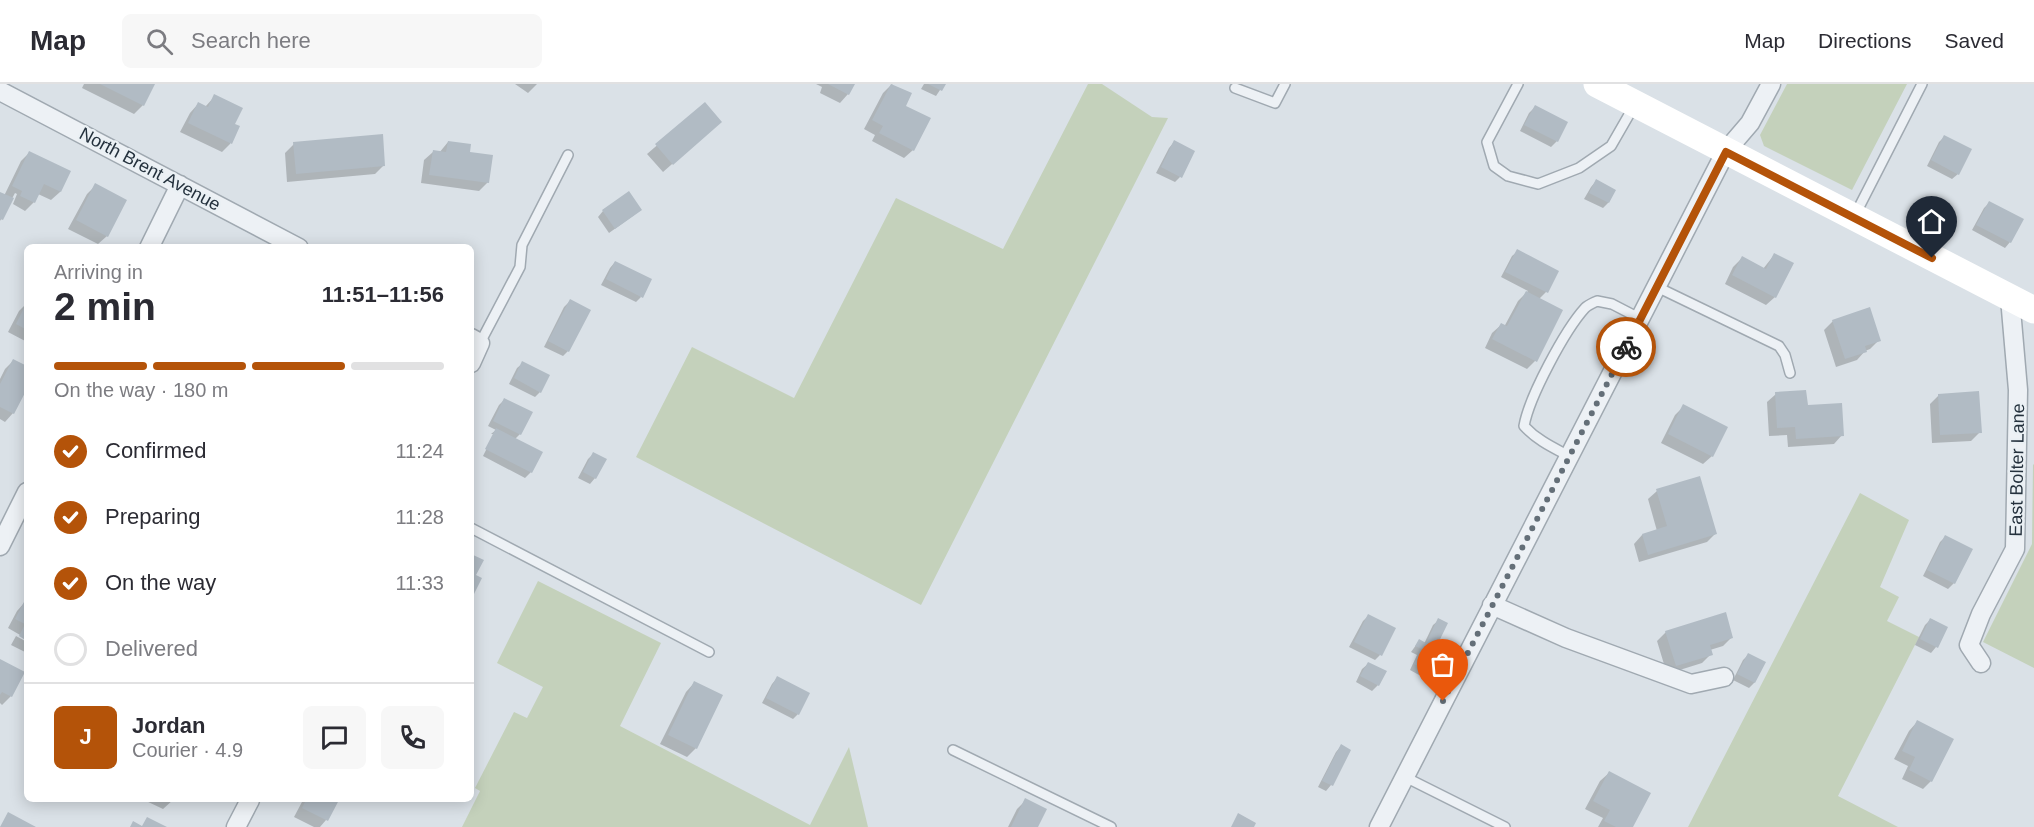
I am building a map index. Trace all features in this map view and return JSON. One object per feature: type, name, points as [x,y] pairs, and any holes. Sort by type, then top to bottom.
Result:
[{"type":"street","points":[[1597,84],[2022,304]]},
{"type":"street","points":[[1379,827],[1726,152],[1750,123],[1772,84]]},
{"type":"street","name":"North Brent Avenue","points":[[0,91],[291,244]]},
{"type":"street","points":[[151,244],[180,185]]},
{"type":"street","name":"East Bolter Lane","points":[[1981,663],[1969,645],[1981,614],[2015,549],[2022,304]]},
{"type":"street","points":[[0,546],[24,498]]},
{"type":"street","points":[[1492,605],[1566,638],[1691,684],[1724,677]]},
{"type":"street","points":[[236,827],[249,802]]},
{"type":"lane","points":[[1235,88],[1275,103],[1285,84]]},
{"type":"lane","points":[[1518,84],[1487,142],[1494,166],[1508,176],[1538,184],[1579,168],[1611,146],[1635,104]]},
{"type":"lane","points":[[1854,217],[1922,84]]},
{"type":"lane","points":[[476,340],[520,267],[522,246],[568,154]]},
{"type":"lane","points":[[1657,287],[1779,346],[1785,355],[1790,373]]},
{"type":"lane","points":[[1569,456],[1533,436],[1524,426],[1533,397],[1571,328],[1586,306],[1597,301],[1612,304],[1641,319]]},
{"type":"lane","points":[[474,530],[709,652]]},
{"type":"lane","points":[[953,750],[1111,827]]},
{"type":"lane","points":[[1405,777],[1505,827]]},
{"type":"green space","points":[[1088,84],[1102,84],[1152,117],[1168,118],[921,605],[636,457],[692,347],[794,398],[896,198],[1003,249]]},
{"type":"green space","points":[[1787,84],[1907,84],[1852,190],[1764,146],[1760,135]]},
{"type":"green space","points":[[2033,464],[2034,668],[1983,642],[2032,544]]},
{"type":"green space","points":[[1860,493],[1909,520],[1880,587],[1899,597],[1887,621],[1919,637],[1838,796],[1898,827],[1688,827]]},
{"type":"green space","points":[[538,581],[661,643],[620,726],[810,825],[849,747],[868,827],[462,827],[480,791],[475,788],[514,712],[527,718],[543,687],[497,663]]},
{"type":"building","points":[[100,84],[155,84],[144,106]]},
{"type":"building","points":[[828,84],[855,84],[849,95]]},
{"type":"building","points":[[891,84],[912,93],[906,106],[931,118],[914,151],[879,133],[883,126],[872,120]]},
{"type":"building","points":[[928,84],[946,84],[942,91]]},
{"type":"building","points":[[214,94],[243,108],[235,124],[240,126],[232,144],[188,123],[198,102],[208,107]]},
{"type":"building","points":[[705,102],[722,122],[673,165],[655,144]]},
{"type":"building","points":[[1535,105],[1568,122],[1558,142],[1524,125]]},
{"type":"building","points":[[383,134],[385,166],[296,174],[293,142]]},
{"type":"building","points":[[1944,135],[1972,149],[1959,175],[1931,160]]},
{"type":"building","points":[[1174,140],[1195,151],[1182,178],[1161,167]]},
{"type":"building","points":[[448,141],[471,144],[470,152],[493,155],[489,183],[429,175],[433,150],[446,152]]},
{"type":"building","points":[[29,151],[71,171],[61,192],[44,184],[35,203],[20,196],[22,191],[12,186]]},
{"type":"building","points":[[1596,179],[1616,190],[1609,203],[1589,193]]},
{"type":"building","points":[[95,183],[127,200],[108,237],[76,220]]},
{"type":"building","points":[[629,191],[642,210],[615,229],[602,210]]},
{"type":"building","points":[[0,192],[14,198],[3,220],[0,219]]},
{"type":"building","points":[[1989,201],[2024,219],[2011,243],[1976,225]]},
{"type":"building","points":[[1517,249],[1559,271],[1548,293],[1505,272]]},
{"type":"building","points":[[1774,253],[1794,263],[1776,298],[1732,275],[1742,256],[1766,269]]},
{"type":"building","points":[[615,261],[652,279],[643,298],[606,279]]},
{"type":"building","points":[[1526,291],[1563,310],[1537,362],[1492,339],[1501,323],[1507,326]]},
{"type":"building","points":[[570,299],[591,310],[569,352],[548,341]]},
{"type":"building","points":[[1870,307],[1881,341],[1865,346],[1867,352],[1845,359],[1832,320]]},
{"type":"building","points":[[24,308],[24,328],[16,324]]},
{"type":"building","points":[[13,359],[24,364],[24,395],[14,414],[0,407],[0,384]]},
{"type":"building","points":[[522,361],[550,375],[541,393],[514,378]]},
{"type":"building","points":[[1806,390],[1808,405],[1842,403],[1844,436],[1796,439],[1795,427],[1777,428],[1775,392]]},
{"type":"building","points":[[1979,391],[1982,433],[1940,435],[1938,394]]},
{"type":"building","points":[[504,398],[533,412],[521,435],[493,421]]},
{"type":"building","points":[[1683,404],[1728,427],[1713,457],[1668,434]]},
{"type":"building","points":[[496,428],[543,452],[532,473],[485,449]]},
{"type":"building","points":[[593,452],[607,459],[596,479],[583,472]]},
{"type":"building","points":[[1700,476],[1717,534],[1648,555],[1642,534],[1667,526],[1656,489]]},
{"type":"building","points":[[1945,535],[1973,549],[1955,584],[1927,570]]},
{"type":"building","points":[[474,555],[484,560],[476,575],[482,578],[474,594]]},
{"type":"building","points":[[24,602],[24,624],[15,619]]},
{"type":"building","points":[[1726,612],[1733,638],[1710,645],[1713,655],[1676,666],[1665,631]]},
{"type":"building","points":[[1368,614],[1396,628],[1382,656],[1354,642]]},
{"type":"building","points":[[1438,618],[1448,623],[1425,670],[1414,664],[1422,649],[1415,646],[1419,639],[1426,643]]},
{"type":"building","points":[[1930,618],[1948,627],[1938,648],[1920,639]]},
{"type":"building","points":[[24,626],[24,639],[19,636]]},
{"type":"building","points":[[1748,653],[1766,662],[1755,683],[1737,674]]},
{"type":"building","points":[[0,659],[24,671],[24,674],[12,697],[2,692],[0,695]]},
{"type":"building","points":[[1368,662],[1387,671],[1379,686],[1360,676]]},
{"type":"building","points":[[777,676],[810,693],[799,715],[766,698]]},
{"type":"building","points":[[694,681],[723,695],[697,749],[668,735]]},
{"type":"building","points":[[1917,720],[1954,739],[1932,782],[1909,770],[1915,757],[1902,751]]},
{"type":"building","points":[[1341,744],[1351,750],[1333,786],[1322,781]]},
{"type":"building","points":[[1609,771],[1651,793],[1633,827],[1616,827],[1604,821],[1610,810],[1593,801]]},
{"type":"building","points":[[1025,798],[1047,809],[1038,827],[1011,827]]},
{"type":"building","points":[[305,802],[338,802],[328,821],[302,808]]},
{"type":"building","points":[[8,812],[36,827],[0,827]]},
{"type":"building","points":[[1238,813],[1256,823],[1254,827],[1231,827]]},
{"type":"building","points":[[147,817],[167,827],[130,827],[133,821],[142,826]]},
{"type":"way so far","points":[[1443,701],[1626,347]]},
{"type":"route","points":[[1626,347],[1726,152],[1932,258]]}]
